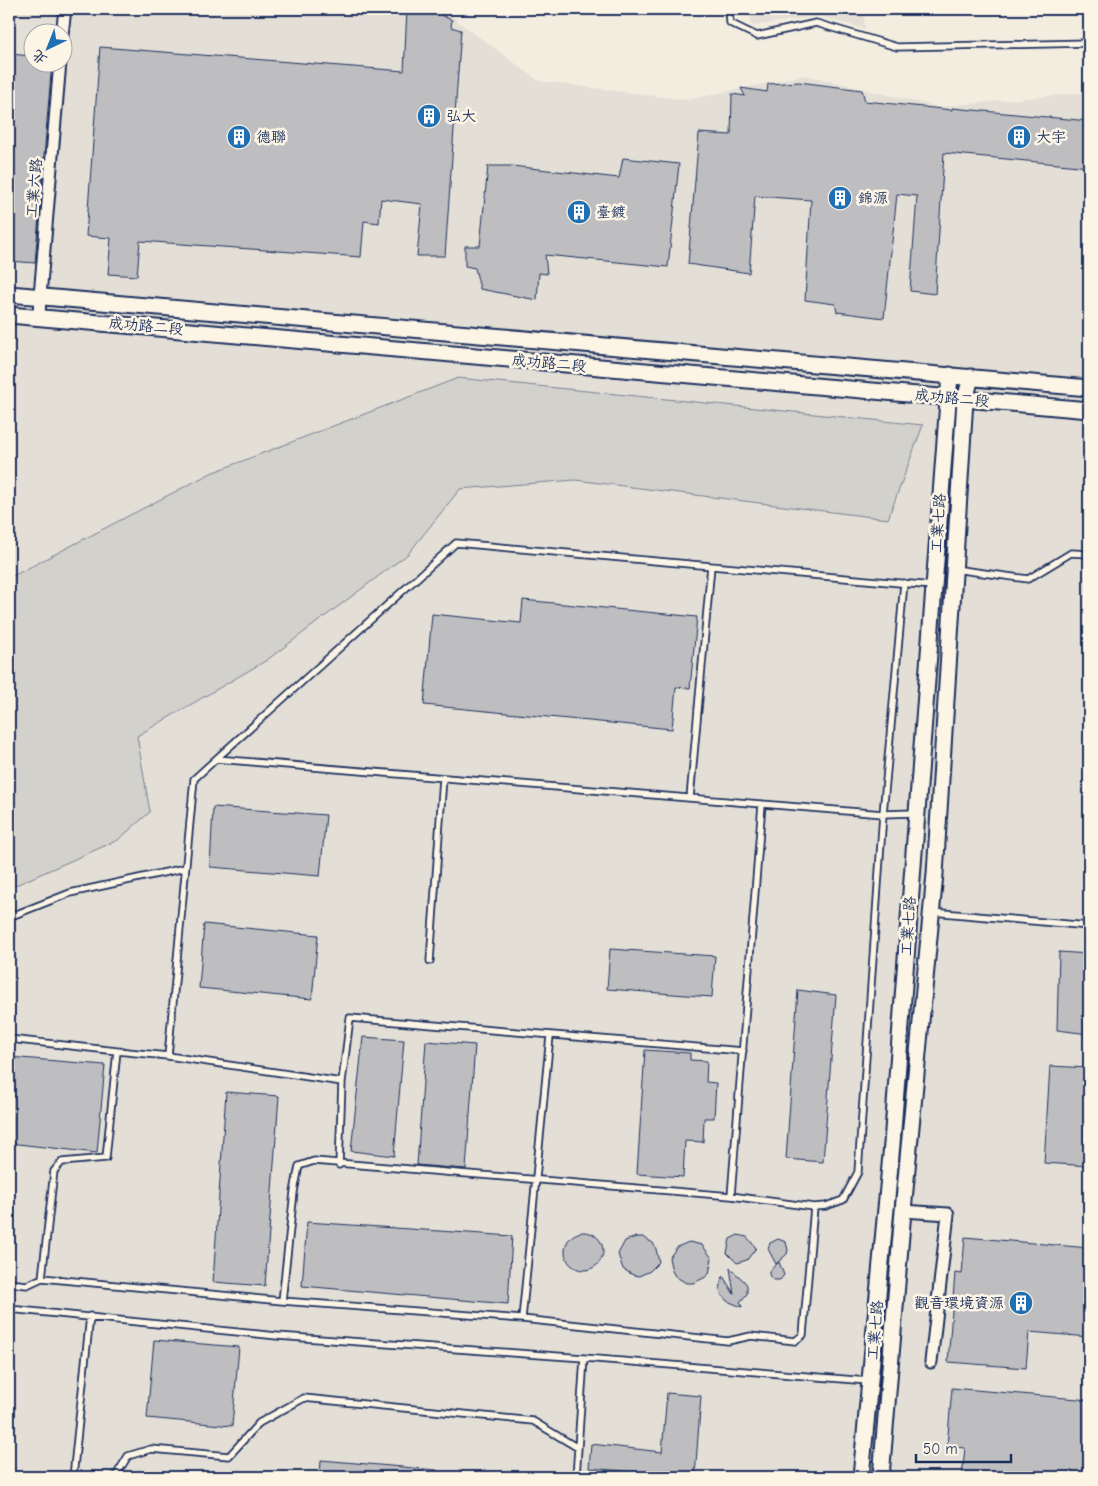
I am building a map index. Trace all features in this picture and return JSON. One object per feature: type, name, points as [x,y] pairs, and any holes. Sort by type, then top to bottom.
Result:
[{"type":"street","points":[[64,22],[65,9]]},
{"type":"street","name":"工業六路","points":[[39,317],[59,72]]},
{"type":"street","name":"成功路二段","points":[[9,294],[1089,388]]},
{"type":"street","name":"成功路二段","points":[[9,314],[1089,410]]},
{"type":"street","name":"工業七路","points":[[861,1477],[892,1144],[950,375]]},
{"type":"street","name":"工業七路","points":[[881,1477],[903,1211],[935,874],[965,400],[971,377]]},
{"type":"street","points":[[903,1211],[948,1214],[931,1362]]},
{"type":"lane","points":[[729,9],[730,23],[757,36],[816,23],[897,48],[1089,43]]},
{"type":"lane","points":[[168,1056],[194,779],[456,542],[934,586]]},
{"type":"lane","points":[[954,569],[1028,579],[1071,553],[1089,554]]},
{"type":"lane","points":[[690,798],[711,566]]},
{"type":"lane","points":[[282,1301],[294,1192],[299,1166],[314,1161],[731,1196],[814,1207],[826,1206],[843,1200],[858,1172],[883,814],[904,583]]},
{"type":"lane","points":[[216,760],[883,814],[917,813]]},
{"type":"lane","points":[[430,961],[443,778]]},
{"type":"lane","points":[[731,1196],[762,804]]},
{"type":"lane","points":[[9,917],[70,893],[185,868]]},
{"type":"lane","points":[[931,912],[1089,926]]},
{"type":"lane","points":[[338,1164],[342,1082],[350,1018],[743,1051]]},
{"type":"lane","points":[[522,1319],[550,1036]]},
{"type":"lane","points":[[9,1039],[168,1056],[342,1082]]},
{"type":"lane","points":[[42,1278],[54,1171],[62,1162],[106,1158],[117,1051]]},
{"type":"lane","points":[[9,1284],[28,1284],[42,1278],[282,1301],[522,1319],[728,1341],[751,1336],[796,1341],[803,1335],[814,1207]]},
{"type":"lane","points":[[9,1309],[277,1336],[584,1358],[870,1382]]},
{"type":"lane","points":[[74,1477],[90,1316]]},
{"type":"lane","points":[[576,1477],[584,1358]]},
{"type":"lane","points":[[115,1477],[128,1456],[152,1449],[230,1456],[259,1423],[304,1398],[533,1421],[578,1448]]},
{"type":"shaded area","points":[[9,9],[443,9],[539,81],[687,100],[805,75],[938,107],[1089,92],[1089,1477],[9,1477]]},
{"type":"shaded area","points":[[749,9],[863,9],[865,29],[818,16],[752,26]]},
{"type":"shaded area","points":[[458,378],[923,425],[888,519],[575,480],[460,489],[408,554],[267,660],[137,736],[150,812],[118,840],[9,888],[9,578],[211,473]]},
{"type":"building","name":"德聯","points":[[407,9],[427,9],[452,20],[451,27],[461,30],[445,256],[417,256],[422,204],[381,199],[379,223],[364,221],[361,257],[140,241],[137,276],[108,274],[111,238],[86,236],[100,47],[404,71]]},
{"type":"building","points":[[9,54],[22,55],[22,72],[51,72],[35,263],[9,261]]},
{"type":"building","name":"錦源","points":[[799,82],[862,90],[865,101],[1089,121],[1089,167],[944,153],[935,294],[910,291],[917,196],[897,194],[884,318],[837,312],[835,304],[805,300],[811,200],[755,196],[749,273],[688,264],[699,133],[731,135],[732,94],[745,96],[741,88],[767,92],[768,84]]},
{"type":"building","name":"臺鍍","points":[[623,158],[679,164],[668,267],[545,255],[547,274],[539,273],[537,300],[480,289],[475,268],[465,266],[465,246],[480,246],[488,166],[512,166],[619,178]]},
{"type":"building","points":[[523,600],[697,617],[690,688],[676,687],[672,729],[424,705],[432,614],[521,623]]},
{"type":"building","points":[[213,807],[326,815],[320,876],[210,867]]},
{"type":"building","points":[[204,924],[318,935],[312,999],[199,988]]},
{"type":"building","points":[[610,949],[715,956],[712,997],[607,989]]},
{"type":"building","points":[[1059,952],[1089,954],[1089,1034],[1057,1030]]},
{"type":"building","points":[[798,990],[836,995],[823,1162],[786,1159]]},
{"type":"building","points":[[363,1037],[404,1040],[394,1156],[351,1151]]},
{"type":"building","points":[[426,1041],[475,1045],[466,1169],[417,1165]]},
{"type":"building","points":[[645,1050],[690,1053],[690,1060],[707,1061],[706,1082],[716,1083],[714,1118],[704,1118],[703,1142],[685,1141],[683,1177],[637,1174]]},
{"type":"building","points":[[9,1057],[105,1065],[97,1153],[9,1143]]},
{"type":"building","points":[[1050,1066],[1089,1068],[1089,1166],[1044,1163]]},
{"type":"building","points":[[226,1092],[279,1096],[265,1286],[213,1282]]},
{"type":"building","points":[[307,1222],[512,1236],[508,1304],[302,1286]]},
{"type":"building","points":[[584,1232],[598,1237],[603,1251],[598,1265],[584,1270],[570,1265],[565,1251],[570,1237]]},
{"type":"building","points":[[738,1235],[747,1237],[756,1248],[747,1260],[737,1263],[727,1253],[730,1239]]},
{"type":"building","points":[[636,1237],[643,1237],[653,1243],[659,1262],[650,1271],[639,1276],[623,1269],[618,1254],[625,1241]]},
{"type":"building","name":"觀音環境資源","points":[[965,1237],[1089,1248],[1089,1337],[1029,1332],[1026,1368],[948,1362],[955,1273],[962,1274]]},
{"type":"building","points":[[778,1239],[786,1242],[788,1250],[787,1254],[776,1264],[768,1249],[770,1243]]},
{"type":"building","points":[[689,1242],[702,1245],[712,1258],[709,1274],[693,1283],[686,1283],[675,1276],[669,1258],[677,1247]]},
{"type":"building","points":[[779,1262],[784,1275],[780,1280],[773,1280],[769,1275],[769,1271]]},
{"type":"building","points":[[730,1268],[747,1285],[747,1294],[740,1302],[742,1307],[727,1301],[721,1294],[720,1289],[723,1276],[734,1294]]},
{"type":"building","points":[[154,1340],[239,1347],[232,1426],[147,1418]]},
{"type":"building","points":[[952,1388],[1089,1400],[1089,1477],[962,1477],[965,1448],[947,1446]]},
{"type":"building","points":[[667,1393],[701,1396],[695,1477],[589,1468],[591,1444],[662,1452]]},
{"type":"building","points":[[321,1460],[437,1470],[436,1477],[320,1477]]},
{"type":"place","name":"弘大","points":[[429,116]]},
{"type":"place","name":"德聯","points":[[239,137]]},
{"type":"place","name":"大宇","points":[[1019,137]]},
{"type":"place","name":"錦源","points":[[840,198]]},
{"type":"place","name":"臺鍍","points":[[579,212]]},
{"type":"place","name":"觀音環境資源","points":[[1021,1303]]}]
